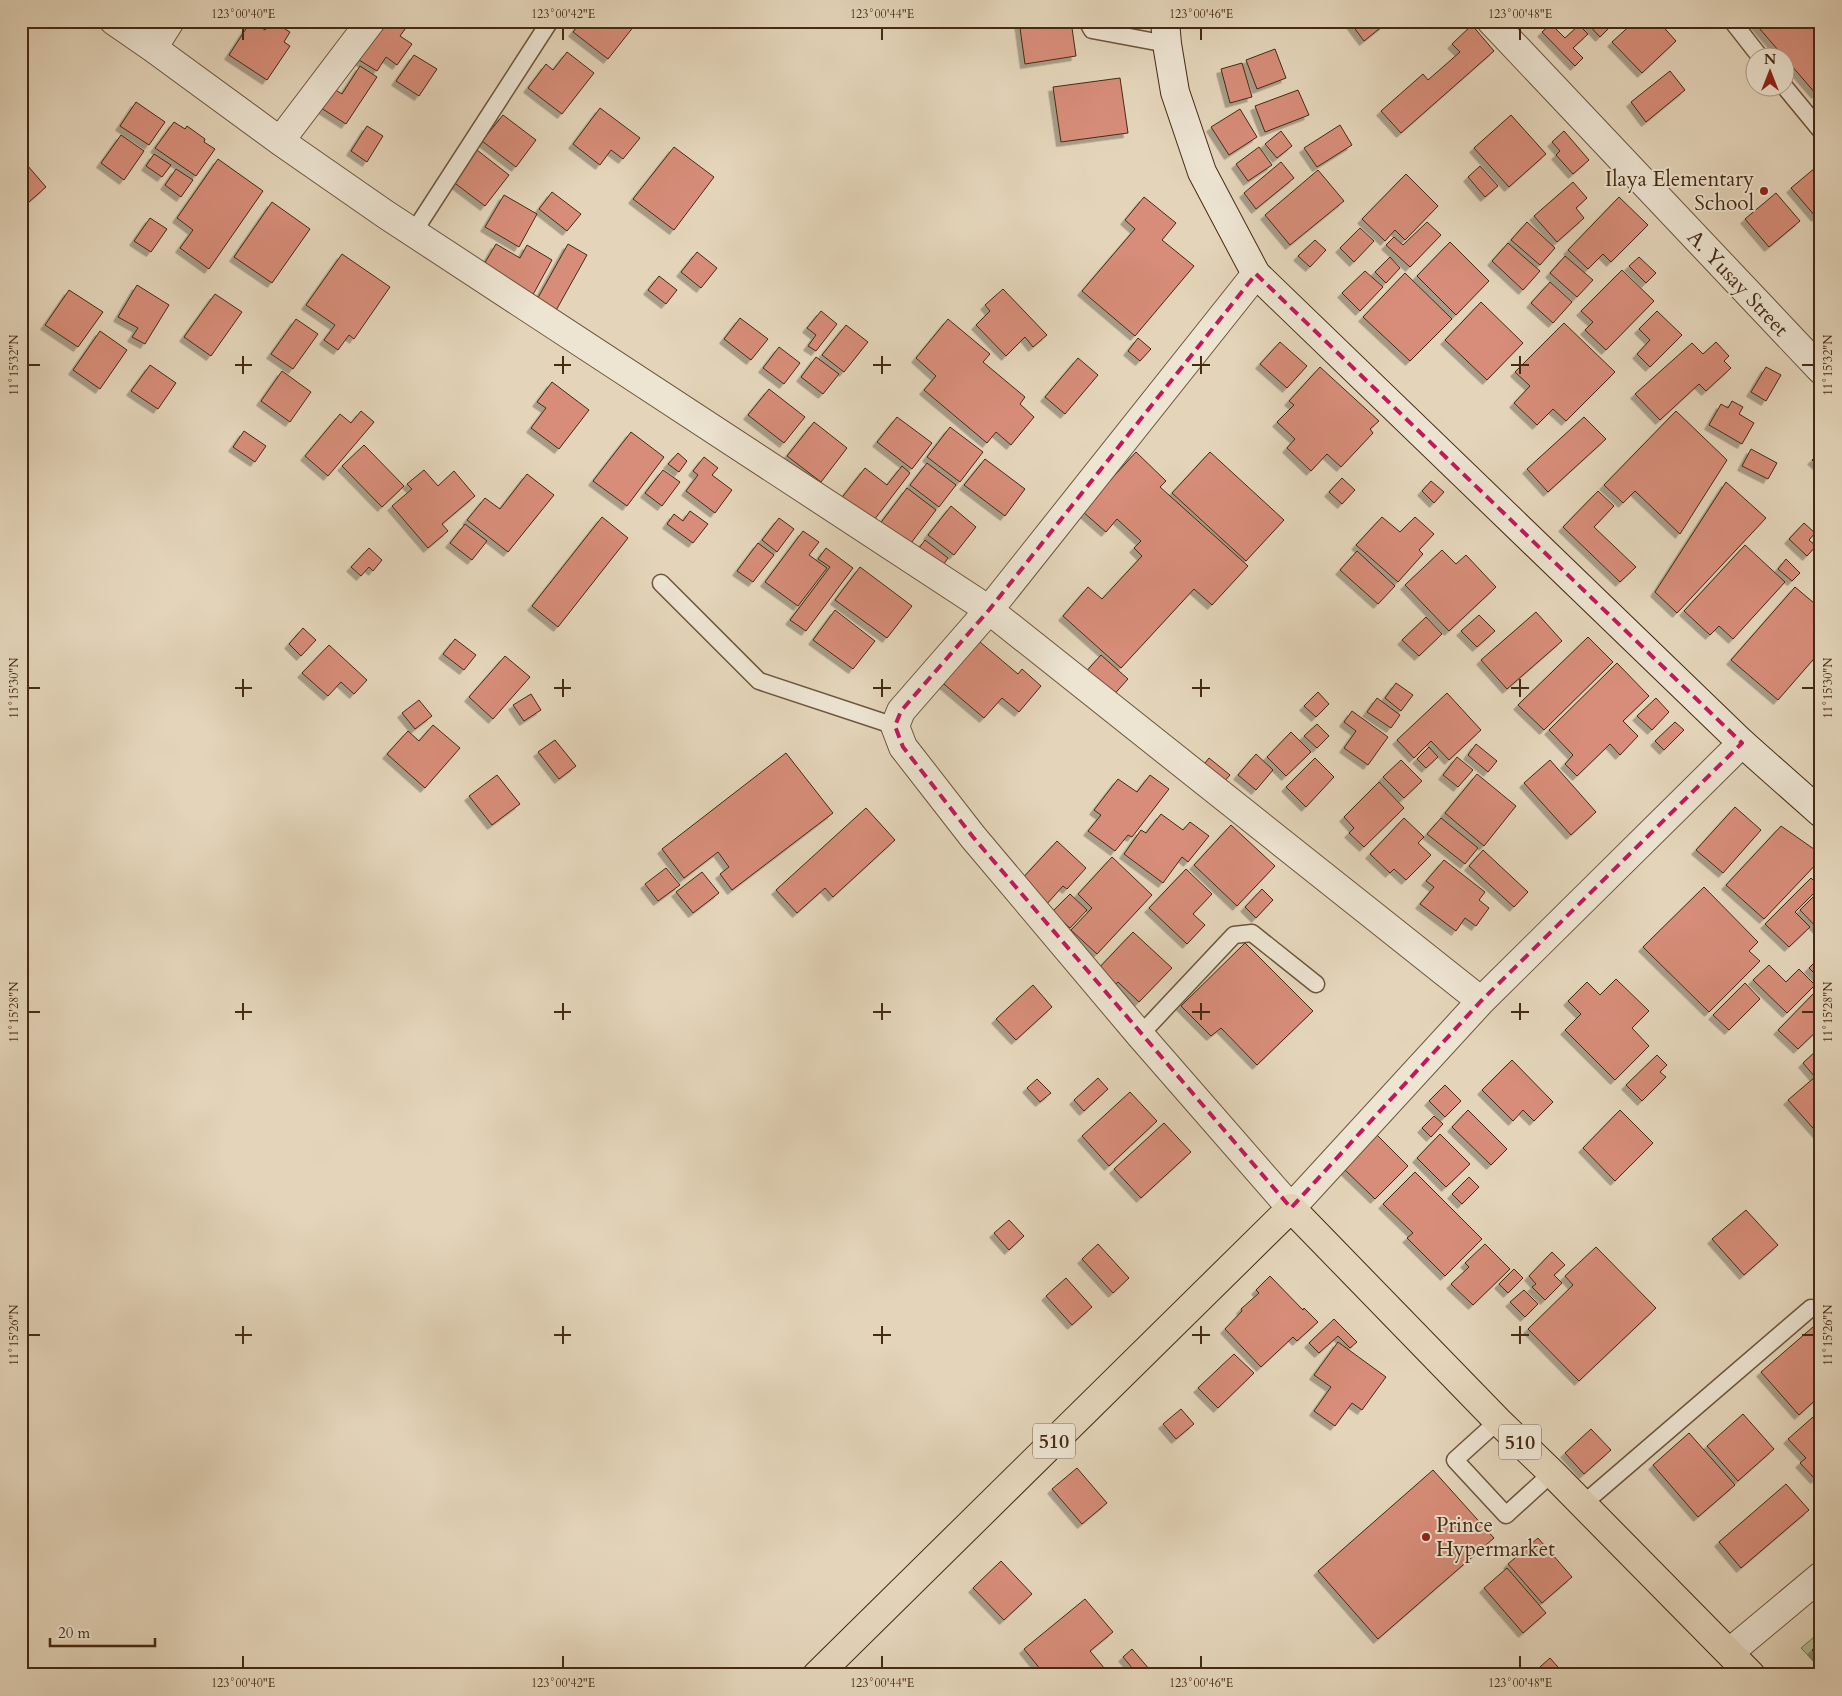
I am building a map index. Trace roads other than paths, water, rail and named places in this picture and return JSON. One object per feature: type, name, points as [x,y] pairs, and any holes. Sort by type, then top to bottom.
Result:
[{"type":"main road","name":"510","points":[[817,1675],[1291,1208],[1498,1421],[1583,1504],[1751,1675]]},
{"type":"street","points":[[114,21],[280,141],[413,233],[989,610],[1481,1001]]},
{"type":"street","points":[[153,48],[170,21]]},
{"type":"street","points":[[280,141],[371,21]]},
{"type":"street","name":"A. Yusay Street","points":[[1491,21],[1821,370]]},
{"type":"street","points":[[1166,33],[1175,92],[1202,172],[1256,274],[1742,742],[1821,813]]},
{"type":"street","points":[[1256,274],[989,610],[901,711],[895,726],[904,747],[973,837],[1140,1035],[1291,1208],[1481,1001],[1742,742]]},
{"type":"street","points":[[1730,1652],[1821,1576]]},
{"type":"lane","points":[[413,233],[550,21]]},
{"type":"lane","points":[[1087,21],[1092,30],[1166,33]]},
{"type":"lane","points":[[1732,21],[1753,48]]},
{"type":"lane","points":[[1794,98],[1821,131]]},
{"type":"lane","points":[[661,583],[759,681],[895,726]]},
{"type":"lane","points":[[1140,1035],[1234,935],[1252,934],[1316,984]]},
{"type":"lane","points":[[1583,1504],[1811,1308]]},
{"type":"lane","points":[[1498,1421],[1455,1460],[1506,1515],[1552,1473]]},
{"type":"place","name":"Ilaya Elementary School","points":[[1764,191]]},
{"type":"place","name":"Prince Hypermarket","points":[[1426,1537]]}]
